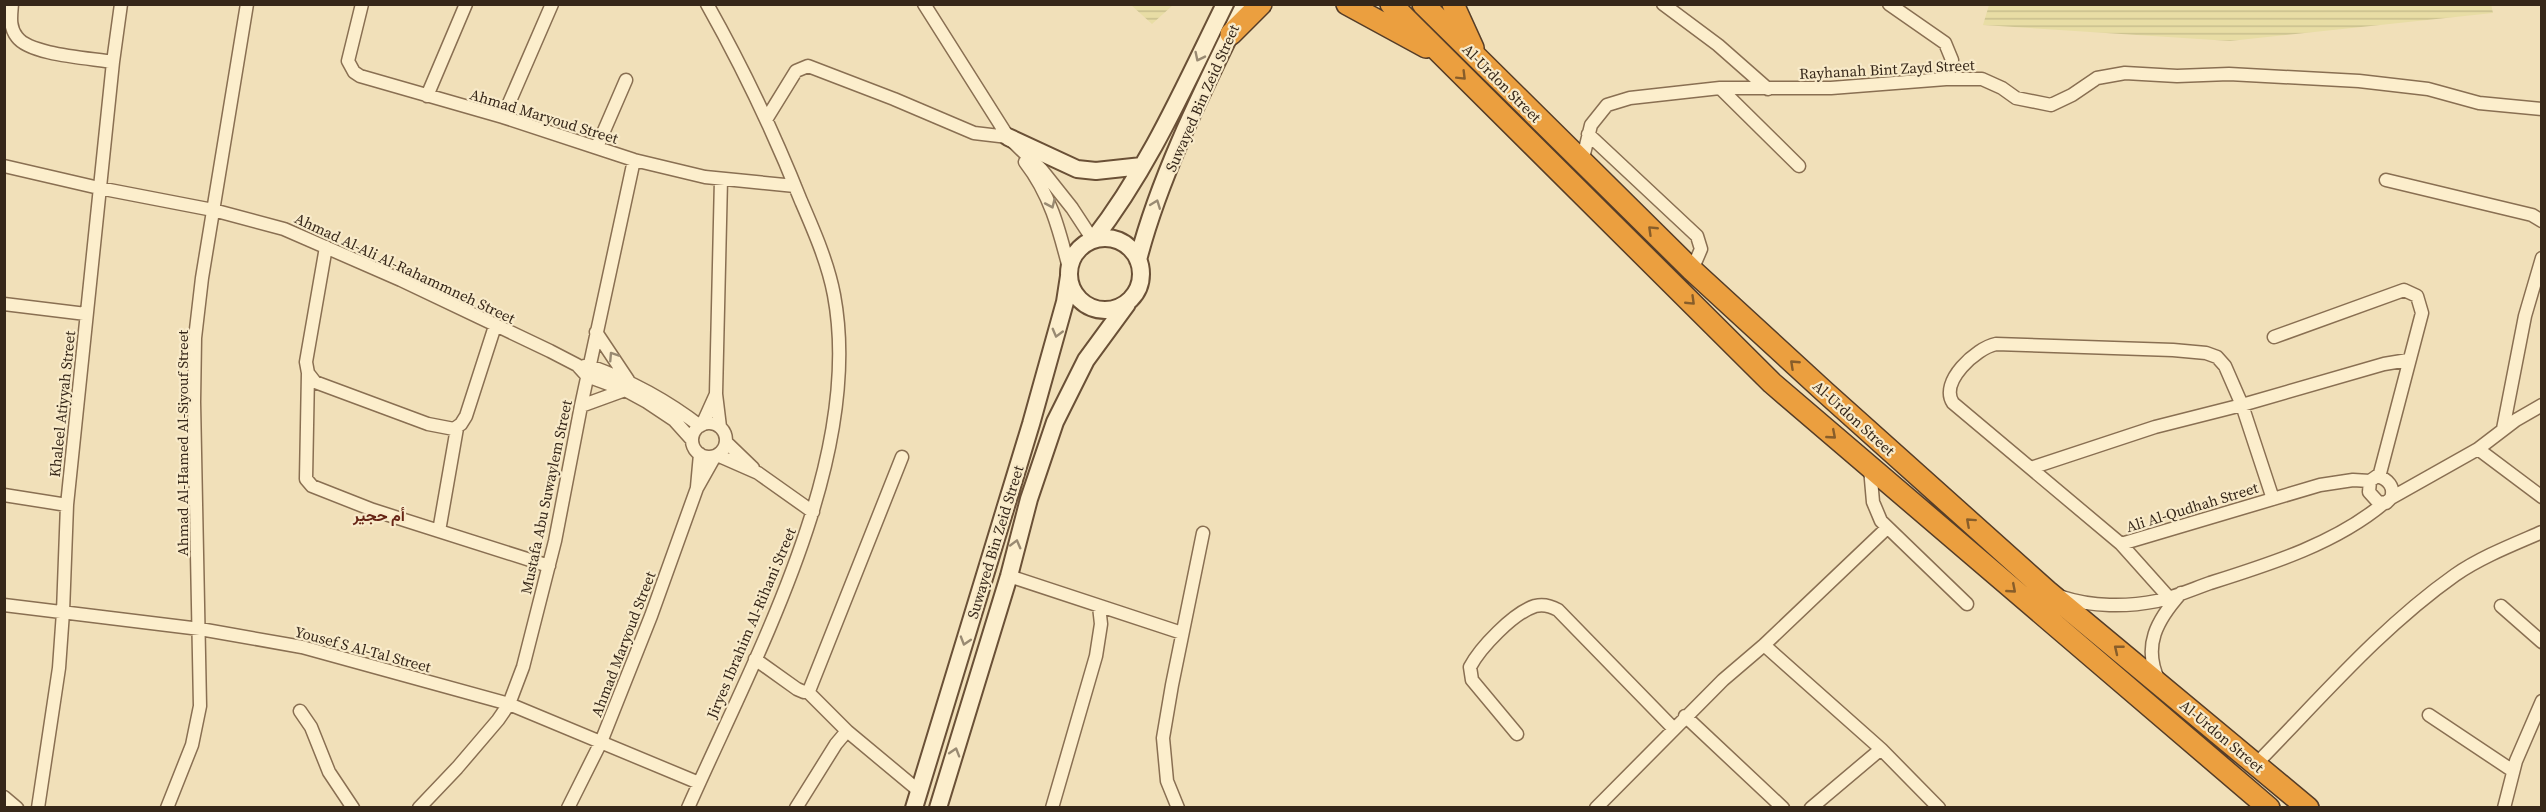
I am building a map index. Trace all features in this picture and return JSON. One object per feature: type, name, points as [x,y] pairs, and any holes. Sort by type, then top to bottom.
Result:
[{"type":"highway","points":[[1231,33],[1261,4]]},
{"type":"highway","points":[[1347,4],[1408,39],[1436,50]]},
{"type":"highway","name":"Al-Urdon Street","points":[[1391,4],[1772,383],[2269,807]]},
{"type":"highway","name":"Al-Urdon Street","points":[[1423,4],[1692,270],[2047,591],[2308,807]]},
{"type":"highway","points":[[1453,4],[1478,59]]},
{"type":"main road","name":"Suwayed Bin Zeid Street","points":[[1094,240],[1142,166],[1170,117],[1225,4]]},
{"type":"main road","name":"Suwayed Bin Zeid Street","points":[[1138,260],[1146,232],[1172,164],[1245,4]]},
{"type":"main road","points":[[1008,137],[1077,168],[1096,171],[1142,166]]},
{"type":"main road","points":[[1104,238],[1125,244],[1138,260],[1141,269],[1139,289],[1126,304],[1106,311],[1085,304],[1077,297],[1069,272],[1080,249],[1094,240],[1104,238]]},
{"type":"main road","name":"Suwayed Bin Zeid Street","points":[[914,807],[1031,424],[1065,302],[1069,272]]},
{"type":"main road","name":"Suwayed Bin Zeid Street","points":[[938,807],[1009,576],[1029,499],[1055,422],[1086,360],[1126,304]]},
{"type":"street","points":[[12,4],[10,21],[16,36],[24,44],[37,49],[113,62]]},
{"type":"street","name":"Khaleel Atiyyah Street","points":[[38,807],[59,668],[67,505],[99,188],[121,4]]},
{"type":"street","name":"Ahmad Al-Hamed Al-Siyouf Street","points":[[167,807],[181,776],[197,726],[201,691],[194,364],[197,316],[247,4]]},
{"type":"street","name":"Ahmad Maryoud Street","points":[[362,4],[348,61],[354,72],[360,76],[503,117],[634,160],[721,179],[795,186]]},
{"type":"street","points":[[427,96],[466,4]]},
{"type":"street","points":[[503,117],[552,4]]},
{"type":"street","name":"Jiryes Ibrahim Al-Rihani Street","points":[[688,807],[755,659],[813,512],[829,444],[839,353],[834,294],[819,244],[767,118],[707,4]]},
{"type":"street","points":[[924,4],[1047,195],[1056,215],[1069,272]]},
{"type":"street","points":[[1663,4],[1679,9],[1768,89]]},
{"type":"street","points":[[1889,4],[1945,43],[1952,60],[1946,79]]},
{"type":"street","points":[[767,118],[796,71],[808,66],[974,133],[1008,137],[1041,169],[1094,240]]},
{"type":"street","name":"Rayhanah Bint Zayd Street","points":[[1582,162],[1588,134],[1601,110],[1615,101],[1720,88],[1831,88],[1946,79],[1982,80],[2002,88],[2016,98],[2051,105],[2072,95],[2097,78],[2125,73],[2177,76],[2229,74],[2359,81],[2428,89],[2479,104],[2541,109]]},
{"type":"street","points":[[597,147],[626,80]]},
{"type":"street","points":[[1720,88],[1799,166]]},
{"type":"street","points":[[1588,134],[1697,236],[1701,249],[1692,270]]},
{"type":"street","name":"Mustafa Abu Suwaylem Street","points":[[419,807],[486,735],[509,704],[523,667],[549,566],[596,332],[634,160]]},
{"type":"street","name":"Ahmad Al-Ali Al-Rahammneh Street","points":[[4,166],[270,224],[401,280],[589,371],[660,397],[701,426]]},
{"type":"street","points":[[716,394],[701,426],[694,432],[693,446],[700,454],[707,457],[716,455],[724,448],[726,442],[725,434],[720,427],[716,394],[721,179]]},
{"type":"street","points":[[2386,180],[2532,215],[2541,221]]},
{"type":"street","points":[[326,248],[306,362],[308,373],[306,478],[318,490],[549,566]]},
{"type":"street","points":[[2503,429],[2523,327],[2541,258]]},
{"type":"street","points":[[2274,337],[2404,290],[2417,296],[2422,313],[2374,479],[2369,489],[2378,502],[2388,501]]},
{"type":"street","points":[[4,304],[86,314]]},
{"type":"street","points":[[439,531],[458,428],[466,417],[495,326]]},
{"type":"street","name":"Ahmad Al-Ali Al-Rahammneh Street","points":[[596,332],[627,385],[674,420],[693,440]]},
{"type":"street","name":"Ali Al-Qudhah Street","points":[[2242,405],[2225,366],[2217,357],[2206,353],[1996,344],[1976,353],[1953,379],[1950,392],[1953,403],[2121,544],[2340,481],[2374,479]]},
{"type":"street","points":[[2031,468],[2155,427],[2385,364],[2408,360]]},
{"type":"street","points":[[308,373],[315,382],[407,417],[444,428],[458,428]]},
{"type":"street","points":[[581,406],[627,385]]},
{"type":"street","points":[[2242,405],[2273,499]]},
{"type":"street","points":[[2047,591],[2081,603],[2134,604],[2174,598],[2252,570],[2342,532],[2388,501],[2478,449],[2503,429],[2541,405]]},
{"type":"street","points":[[701,426],[713,424],[720,427]]},
{"type":"street","points":[[726,442],[758,473],[813,512]]},
{"type":"street","points":[[2478,449],[2541,497]]},
{"type":"street","name":"Ahmad Maryoud Street","points":[[697,488],[700,454]]},
{"type":"street","points":[[716,455],[758,473]]},
{"type":"street","name":"Ahmad Maryoud Street","points":[[568,807],[601,742],[651,616],[697,488],[716,455]]},
{"type":"street","points":[[808,692],[902,457]]},
{"type":"street","points":[[1870,468],[1873,502],[1881,521],[1967,604]]},
{"type":"street","points":[[2374,479],[2390,484],[2388,501]]},
{"type":"street","points":[[4,495],[67,505]]},
{"type":"street","points":[[1596,807],[1672,728],[1764,645],[1887,528]]},
{"type":"street","points":[[2256,764],[2392,625],[2419,603],[2474,564],[2541,532]]},
{"type":"street","points":[[1178,807],[1167,781],[1163,738],[1203,533]]},
{"type":"street","points":[[2121,544],[2174,598]]},
{"type":"street","points":[[1009,576],[1182,633]]},
{"type":"street","points":[[2161,684],[2154,670],[2150,652],[2152,637],[2174,598]]},
{"type":"street","name":"Yousef S Al-Tal Street","points":[[4,605],[200,629],[302,647],[509,704],[699,783]]},
{"type":"street","points":[[1517,734],[1472,680],[1470,667],[1496,635],[1518,615],[1538,605],[1558,609],[1672,728]]},
{"type":"street","points":[[1052,807],[1096,656],[1101,624],[1099,606]]},
{"type":"street","points":[[2501,606],[2541,642]]},
{"type":"street","points":[[1764,645],[1881,749],[1939,807]]},
{"type":"street","points":[[755,659],[796,689],[808,692],[847,731],[919,791]]},
{"type":"street","points":[[2504,807],[2512,771],[2541,701]]},
{"type":"street","points":[[300,711],[311,728],[328,772],[352,807]]},
{"type":"street","points":[[2429,715],[2512,771]]},
{"type":"street","points":[[1685,716],[1783,807]]},
{"type":"street","points":[[796,807],[836,744],[847,731]]},
{"type":"street","points":[[1811,807],[1881,749]]},
{"type":"street","points":[[4,797],[17,807]]},
{"type":"shaded area","points":[[2491,4],[2493,13],[2230,41],[1983,25],[1989,5]]},
{"type":"shaded area","points":[[1131,5],[1173,5],[1152,24]]},
{"type":"district","name":"أم حجير","points":[[379,515]]}]
